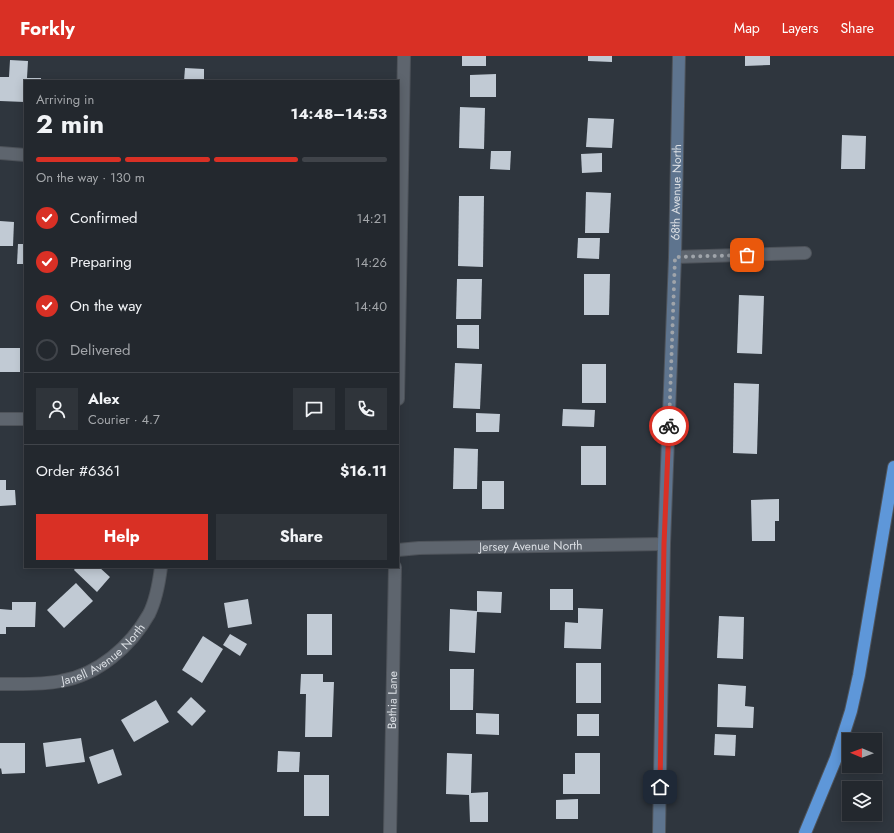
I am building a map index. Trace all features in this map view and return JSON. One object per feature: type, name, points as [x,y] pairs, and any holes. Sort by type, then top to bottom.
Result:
[{"type":"highway","points":[[805,833],[836,758],[851,711],[859,675],[894,467]]},
{"type":"street","points":[[399,296],[404,56]]},
{"type":"street","name":"68th Avenue North","points":[[659,833],[664,544],[675,257],[678,56]]},
{"type":"street","points":[[0,153],[24,155]]},
{"type":"street","points":[[675,257],[805,253]]},
{"type":"street","points":[[0,419],[24,419]]},
{"type":"street","name":"Jersey Avenue North","points":[[399,550],[419,548],[664,544]]},
{"type":"street","name":"Janell Avenue North","points":[[0,684],[35,684],[63,681],[90,672],[114,656],[134,637],[149,613],[159,584],[161,568]]},
{"type":"street","name":"Bethia Lane","points":[[390,833],[395,568]]},
{"type":"building","points":[[462,56],[486,56],[486,66],[462,66]]},
{"type":"building","points":[[588,56],[612,56],[612,62],[588,61]]},
{"type":"building","points":[[745,56],[770,56],[770,65],[745,66]]},
{"type":"building","points":[[10,60],[28,61],[27,78],[41,78],[41,80],[24,80],[24,102],[0,101],[0,77],[9,77]]},
{"type":"building","points":[[185,68],[204,69],[204,80],[184,80]]},
{"type":"building","points":[[496,74],[496,97],[470,97],[470,75]]},
{"type":"building","points":[[460,107],[485,108],[484,149],[459,148]]},
{"type":"building","points":[[588,118],[614,119],[612,148],[586,147]]},
{"type":"building","points":[[842,135],[866,136],[865,169],[841,169]]},
{"type":"building","points":[[491,151],[511,151],[510,170],[490,169]]},
{"type":"building","points":[[602,153],[602,172],[582,173],[581,154]]},
{"type":"building","points":[[586,192],[611,193],[609,233],[585,233]]},
{"type":"building","points":[[459,196],[484,196],[483,267],[458,266]]},
{"type":"building","points":[[0,221],[14,222],[13,246],[0,246]]},
{"type":"building","points":[[578,238],[600,238],[599,259],[577,258]]},
{"type":"building","points":[[18,244],[24,244],[24,264],[17,264]]},
{"type":"building","points":[[584,274],[610,274],[609,315],[584,315]]},
{"type":"building","points":[[457,279],[482,279],[481,319],[456,319]]},
{"type":"building","points":[[739,295],[764,296],[762,354],[737,353]]},
{"type":"building","points":[[457,325],[479,325],[479,349],[457,348]]},
{"type":"building","points":[[0,348],[20,348],[20,372],[0,372]]},
{"type":"building","points":[[455,363],[482,364],[480,409],[453,408]]},
{"type":"building","points":[[582,364],[606,364],[606,403],[582,403]]},
{"type":"building","points":[[734,383],[759,384],[757,454],[733,453]]},
{"type":"building","points":[[563,409],[595,410],[594,427],[562,426]]},
{"type":"building","points":[[476,413],[500,414],[499,432],[476,432]]},
{"type":"building","points":[[581,446],[606,446],[606,485],[581,485]]},
{"type":"building","points":[[454,448],[478,449],[477,489],[453,489]]},
{"type":"building","points":[[0,480],[6,480],[6,490],[15,490],[16,505],[0,506]]},
{"type":"building","points":[[482,481],[504,481],[504,509],[482,509]]},
{"type":"building","points":[[779,499],[779,521],[775,521],[775,541],[752,541],[751,500]]},
{"type":"building","points":[[75,568],[100,568],[110,577],[97,592],[74,570]]},
{"type":"building","points":[[76,583],[93,601],[64,628],[47,610]]},
{"type":"building","points":[[550,589],[573,589],[573,610],[550,610]]},
{"type":"building","points":[[477,591],[502,592],[501,613],[477,612],[475,653],[449,651],[450,609],[477,611]]},
{"type":"building","points":[[248,599],[252,624],[228,628],[224,603]]},
{"type":"building","points":[[12,602],[36,602],[35,627],[6,627],[6,634],[0,634],[0,609],[12,610]]},
{"type":"building","points":[[578,608],[603,609],[601,649],[564,648],[565,622],[578,623]]},
{"type":"building","points":[[307,614],[332,614],[332,655],[307,655]]},
{"type":"building","points":[[719,616],[744,617],[743,659],[717,658]]},
{"type":"building","points":[[230,634],[247,644],[240,656],[223,645]]},
{"type":"building","points":[[203,636],[223,649],[202,683],[182,670]]},
{"type":"building","points":[[576,663],[601,663],[601,703],[576,703]]},
{"type":"building","points":[[450,669],[474,669],[473,710],[450,710]]},
{"type":"building","points":[[301,674],[323,674],[323,682],[334,682],[332,737],[305,737],[306,694],[300,694]]},
{"type":"building","points":[[718,684],[746,686],[745,706],[754,707],[753,728],[717,727]]},
{"type":"building","points":[[191,697],[206,711],[192,726],[177,712]]},
{"type":"building","points":[[156,700],[169,722],[134,742],[121,720]]},
{"type":"building","points":[[476,713],[499,714],[499,735],[476,734]]},
{"type":"building","points":[[577,714],[599,714],[599,736],[577,736]]},
{"type":"building","points":[[715,734],[736,735],[735,756],[714,755]]},
{"type":"building","points":[[81,738],[85,762],[46,767],[43,743]]},
{"type":"building","points":[[0,743],[25,743],[25,773],[2,774],[1,768],[0,769]]},
{"type":"building","points":[[113,749],[122,775],[98,784],[89,757]]},
{"type":"building","points":[[278,751],[300,752],[299,772],[277,772]]},
{"type":"building","points":[[447,753],[472,754],[471,793],[488,792],[488,822],[470,822],[469,795],[446,794]]},
{"type":"building","points":[[575,753],[600,753],[600,794],[563,794],[563,774],[575,774]]},
{"type":"building","points":[[304,775],[329,775],[329,816],[304,816]]},
{"type":"building","points":[[578,799],[578,819],[556,819],[556,800]]},
{"type":"way so far","points":[[669,426],[675,257],[747,255]]},
{"type":"route","points":[[660,787],[664,544],[669,426]]}]
